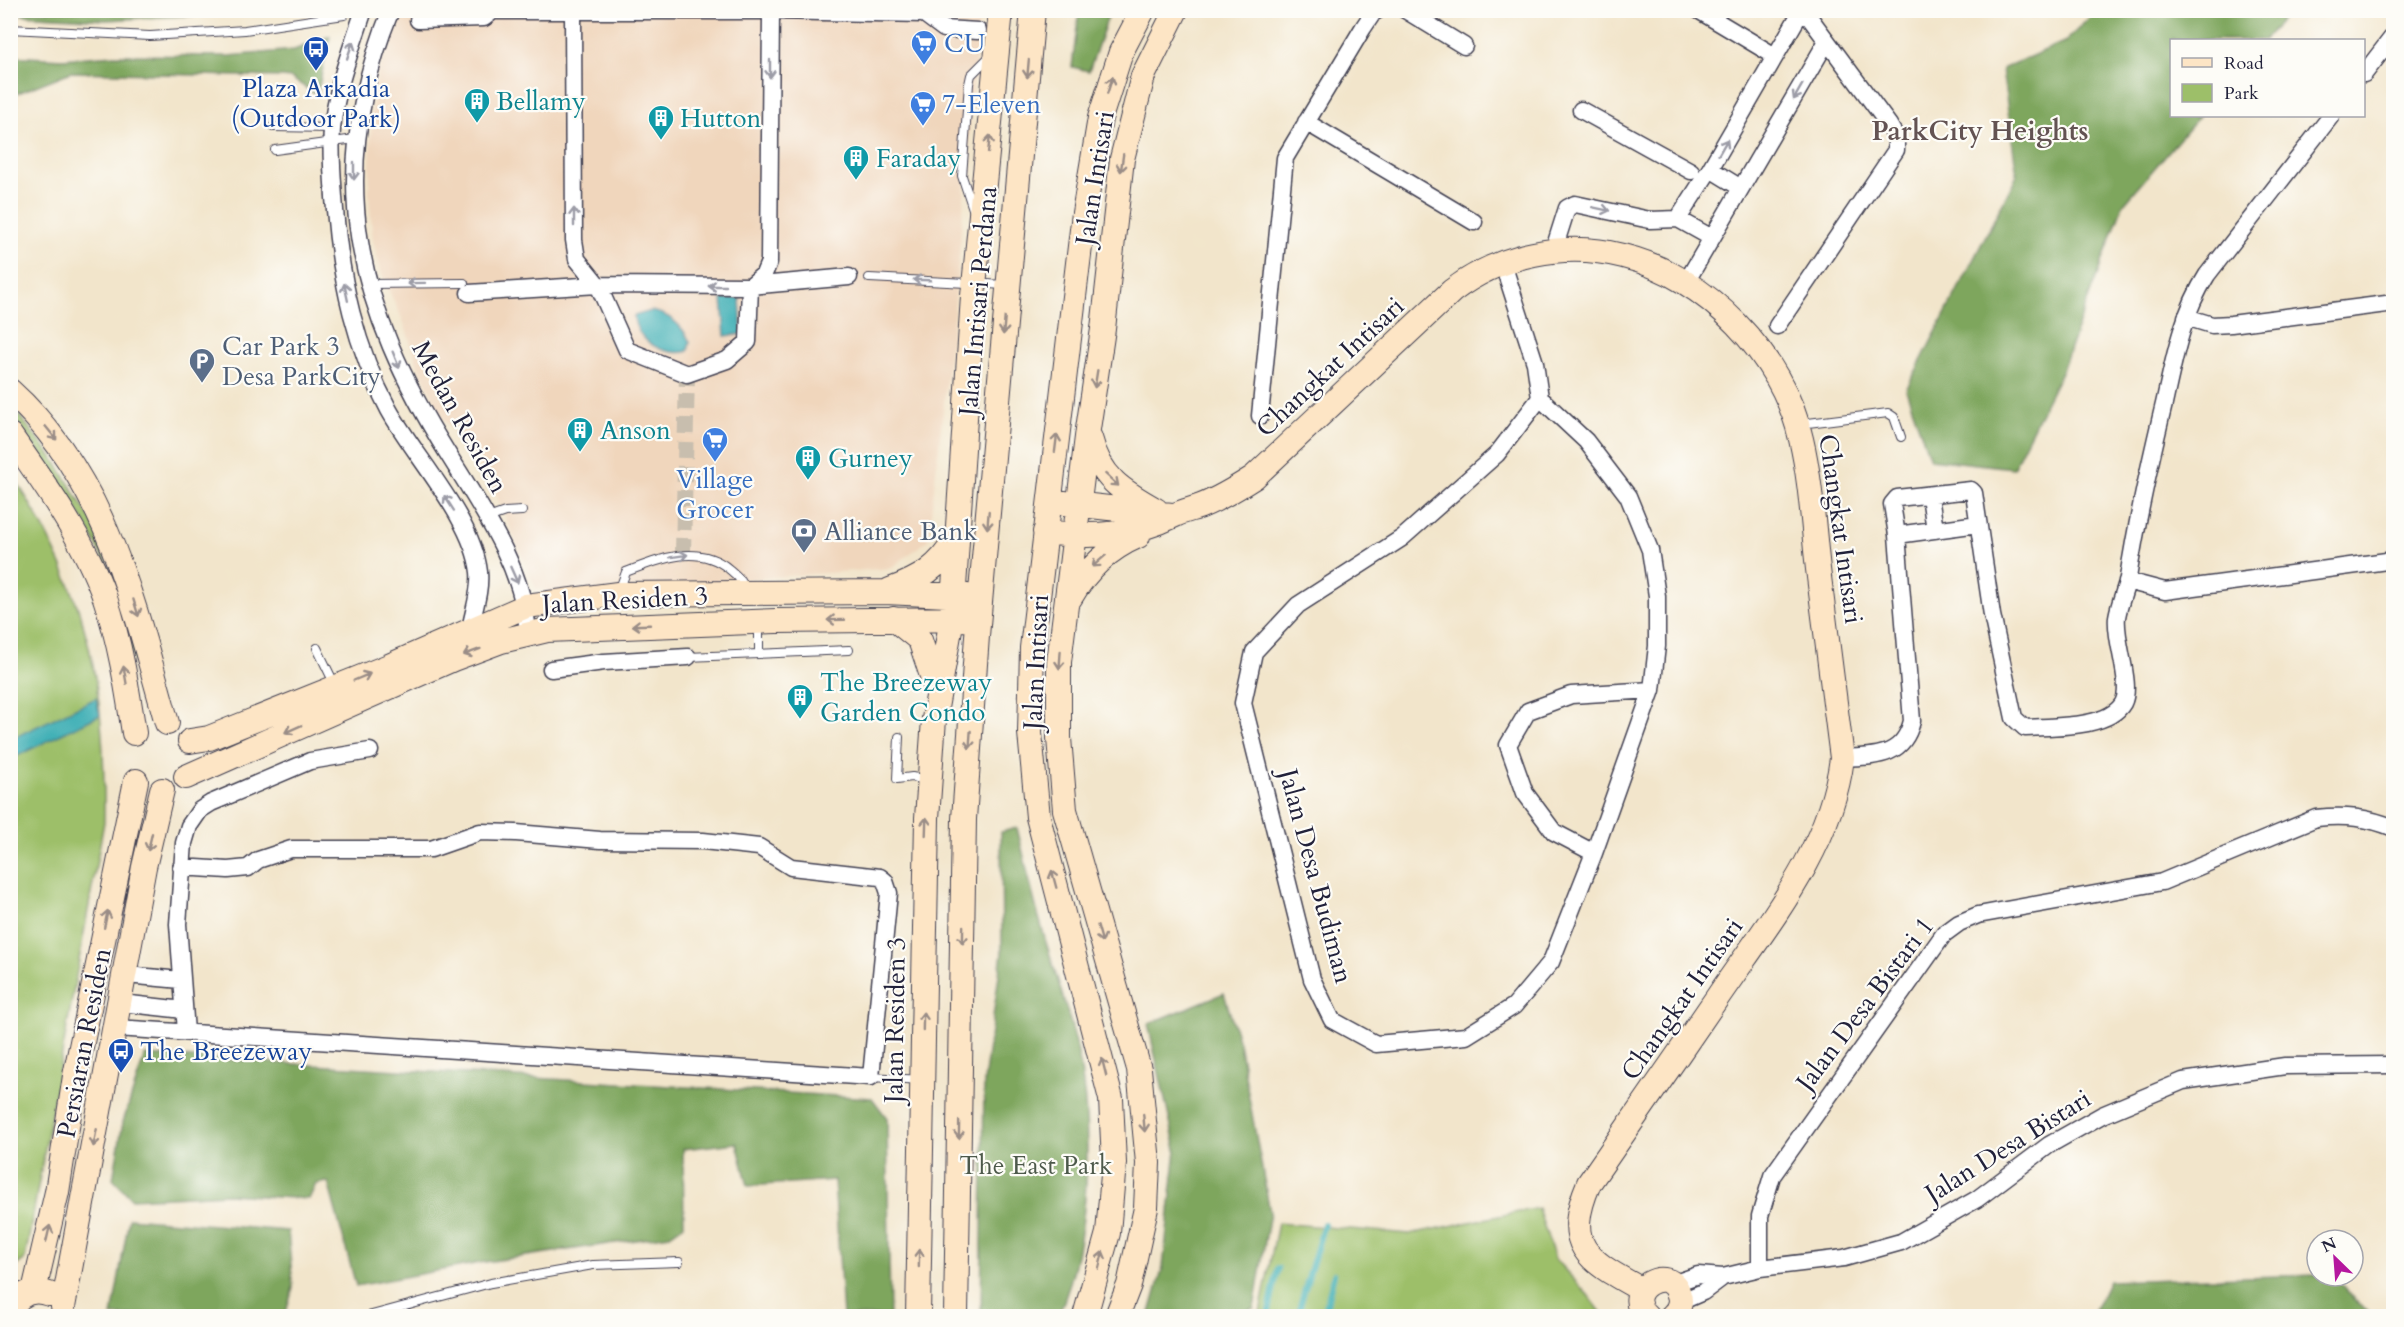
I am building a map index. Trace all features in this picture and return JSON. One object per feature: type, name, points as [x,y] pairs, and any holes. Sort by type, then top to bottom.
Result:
[{"type":"street","name":"Medan Residen","points":[[364,10],[345,66],[332,135],[339,255],[358,342],[390,412],[457,515],[476,556],[479,574],[470,630]]},
{"type":"street","points":[[573,11],[574,240],[577,259],[598,285],[627,350],[687,374],[727,360],[748,342],[750,286],[764,274],[769,262],[771,10]]},
{"type":"street","points":[[418,20],[484,18],[493,11],[771,10],[924,14],[944,29],[978,31]]},
{"type":"street","name":"Jalan Intisari Perdana","points":[[980,608],[1034,10]]},
{"type":"street","name":"Jalan Intisari","points":[[1085,1317],[1108,1233],[1114,1163],[1111,1099],[1038,818],[1029,733],[1032,648],[1084,213],[1100,118],[1121,52],[1143,10]]},
{"type":"street","name":"Jalan Intisari","points":[[1117,1317],[1129,1285],[1146,1208],[1148,1163],[1139,1069],[1065,810],[1059,738],[1059,662],[1127,133],[1143,76],[1176,10]]},
{"type":"street","points":[[1260,416],[1286,158],[1373,13],[1378,10]]},
{"type":"street","points":[[1405,10],[1464,46]]},
{"type":"street","points":[[1698,10],[1775,56]]},
{"type":"street","points":[[1678,219],[1710,170],[1803,10],[1889,125],[1896,137],[1896,150],[1777,326]]},
{"type":"street","name":"Medan Residen","points":[[386,11],[368,77],[355,140],[355,202],[369,284],[404,380],[488,518],[526,606],[528,634]]},
{"type":"street","name":"Jalan Intisari Perdana","points":[[952,607],[975,282],[1001,12]]},
{"type":"street","points":[[2365,73],[2394,35]]},
{"type":"street","points":[[1685,284],[1827,41]]},
{"type":"street","points":[[1581,110],[1691,171]]},
{"type":"street","points":[[1842,758],[1883,754],[1900,747],[1909,736],[1912,721],[1893,501],[1971,490],[1974,493],[2010,707],[2014,718],[2025,728],[2103,720],[2116,711],[2124,701],[2125,685],[2117,618],[2127,581],[2138,514],[2191,301],[2206,275],[2330,117]]},
{"type":"street","points":[[1306,122],[1474,222]]},
{"type":"street","points":[[1710,170],[1741,188]]},
{"type":"street","points":[[1554,249],[1567,208],[1575,204],[1650,220],[1664,222],[1678,219],[1712,238]]},
{"type":"street","name":"Changkat Intisari","points":[[1045,532],[1075,536],[1128,533],[1167,516],[1229,494],[1254,477],[1465,281],[1503,264],[1554,249],[1578,248],[1635,259],[1685,284],[1722,310],[1747,334],[1765,358],[1797,425],[1807,476],[1842,758],[1839,786],[1820,839],[1777,911],[1589,1183],[1581,1202],[1577,1224],[1580,1242],[1595,1264],[1642,1290]]},
{"type":"street","points":[[1503,264],[1535,363],[1540,398]]},
{"type":"street","points":[[467,288],[598,285],[750,286],[849,277]]},
{"type":"street","points":[[2186,317],[2212,325],[2231,324],[2394,303]]},
{"type":"street","points":[[10,391],[34,412],[56,439],[89,494],[113,544],[135,605],[167,723]]},
{"type":"street","name":"Jalan Desa Budiman","points":[[1540,398],[1586,441],[1628,496],[1650,550],[1657,606],[1657,646],[1652,690],[1594,854],[1551,962],[1514,1006],[1466,1036],[1376,1044],[1332,1020],[1312,979],[1243,703],[1254,652],[1298,605],[1402,538],[1497,454],[1540,398]]},
{"type":"street","points":[[1067,602],[1083,576],[1106,555],[1167,516],[1128,494],[1103,472],[1095,458],[1088,429]]},
{"type":"street","name":"Persiaran Residen","points":[[10,435],[56,501],[104,596],[125,670],[130,757],[57,1192],[20,1299]]},
{"type":"street","points":[[1930,496],[1935,530]]},
{"type":"street","name":"Changkat Intisari","points":[[1048,501],[1167,516]]},
{"type":"street","points":[[1897,535],[1978,524]]},
{"type":"street","points":[[886,592],[920,579],[933,570],[945,558],[956,538]]},
{"type":"street","points":[[2127,581],[2165,591],[2394,560]]},
{"type":"street","name":"Jalan Residen 3","points":[[190,741],[209,738],[336,688],[526,606],[618,594],[748,595],[886,592],[952,607],[980,608]]},
{"type":"street","name":"Jalan Residen 3","points":[[186,777],[453,659],[528,634],[571,627],[894,619],[952,607]]},
{"type":"street","name":"Jalan Residen 3","points":[[918,1317],[927,818],[938,693],[952,607]]},
{"type":"street","points":[[956,1317],[964,819],[980,608]]},
{"type":"street","points":[[894,619],[913,632],[925,647],[938,693]]},
{"type":"street","points":[[551,669],[604,662],[688,657]]},
{"type":"street","points":[[1594,854],[1554,832],[1525,793],[1508,745],[1528,711],[1571,695],[1652,690]]},
{"type":"street","points":[[149,723],[167,723],[184,733],[190,741],[193,759],[186,777],[180,783],[162,790],[152,789],[130,757],[149,723]]},
{"type":"street","points":[[186,1032],[178,924],[181,867],[189,826],[200,810],[310,761],[370,751]]},
{"type":"street","name":"Persiaran Residen","points":[[64,1312],[144,867],[162,790]]},
{"type":"street","name":"Jalan Desa Bistari 1","points":[[1760,1268],[1760,1216],[1772,1176],[1944,934],[1959,923],[1978,915],[2162,882],[2316,818],[2344,815],[2374,820],[2394,828]]},
{"type":"street","points":[[116,1028],[872,1077],[889,893],[885,881],[880,877],[792,867],[759,847],[704,841],[600,840],[480,832],[431,849],[291,849],[258,860],[248,868],[228,870],[181,867]]},
{"type":"street","points":[[126,975],[181,980]]},
{"type":"street","points":[[121,1003],[184,1010]]},
{"type":"street","name":"Jalan Desa Bistari","points":[[1675,1301],[1698,1275],[1723,1277],[1760,1268],[1844,1258],[1901,1242],[1977,1200],[2049,1145],[2102,1114],[2183,1081],[2285,1066],[2394,1065]]},
{"type":"street","points":[[1647,1317],[1639,1302],[1646,1284],[1659,1280],[1675,1301]]},
{"type":"street","points":[[20,1299],[51,1294],[64,1312]]},
{"type":"lane","points":[[964,10],[1001,12]]},
{"type":"lane","points":[[386,11],[476,11]]},
{"type":"lane","points":[[10,29],[150,36],[245,30],[344,15]]},
{"type":"lane","points":[[273,127],[355,140]]},
{"type":"lane","points":[[275,150],[332,135]]},
{"type":"lane","points":[[869,278],[1008,285]]},
{"type":"lane","points":[[369,284],[467,288]]},
{"type":"lane","points":[[1797,425],[1888,413],[1894,417],[1901,437]]},
{"type":"lane","points":[[488,518],[505,512],[522,511]]},
{"type":"lane","points":[[618,594],[626,572],[651,562],[687,554],[719,561],[743,581],[748,595]]},
{"type":"lane","points":[[759,621],[759,653]]},
{"type":"lane","points":[[317,648],[336,688]]},
{"type":"lane","points":[[688,657],[849,650]]},
{"type":"lane","points":[[899,737],[897,779],[912,777],[930,781]]},
{"type":"lane","points":[[872,1077],[922,1080]]},
{"type":"lane","points":[[368,1317],[491,1283],[536,1275],[593,1265],[679,1262]]},
{"type":"shaded area","points":[[400,10],[980,11],[953,324],[928,540],[891,568],[553,594],[536,589],[489,478],[443,418],[418,366],[404,323],[382,275],[373,240],[369,194],[372,111],[378,70]]},
{"type":"green space","points":[[224,10],[225,14],[106,20],[22,15],[23,11]]},
{"type":"green space","points":[[1079,11],[1110,11],[1089,71],[1072,67]]},
{"type":"green space","points":[[2096,11],[2289,11],[2265,39],[2170,39],[2170,117],[2198,117],[2123,205],[2062,370],[2013,468],[1930,459],[1906,390],[2017,175],[2002,69],[2066,41]]},
{"type":"green space","points":[[330,36],[317,95],[291,78],[282,77],[71,72],[11,96],[11,56],[62,59],[114,55],[229,56],[294,50]]},
{"type":"green space","points":[[10,404],[55,461],[92,521],[143,660],[135,663],[117,592],[97,546],[71,499],[11,415]]},
{"type":"green space","points":[[10,471],[37,515],[75,598],[96,680],[104,771],[104,822],[25,1259],[11,1270]]},
{"type":"green space","name":"The East Park","points":[[1017,828],[1037,910],[1076,1043],[1085,1109],[1087,1145],[1083,1218],[1069,1286],[1058,1316],[981,1316],[984,1081],[1002,953],[1001,832]]},
{"type":"green space","points":[[1224,993],[1239,1043],[1270,1212],[1254,1308],[1231,1316],[1149,1316],[1163,1267],[1176,1149],[1148,1024]]},
{"type":"green space","points":[[145,1055],[872,1098],[887,1118],[890,1316],[843,1316],[834,1180],[748,1186],[737,1143],[683,1149],[684,1225],[670,1235],[485,1262],[356,1286],[328,1182],[316,1184],[309,1199],[228,1194],[132,1199],[113,1179],[123,1122]]},
{"type":"green space","points":[[1538,1208],[1555,1259],[1604,1316],[1248,1316],[1260,1312],[1278,1223],[1410,1234]]},
{"type":"green space","points":[[129,1218],[288,1231],[293,1288],[285,1316],[112,1316]]},
{"type":"green space","points":[[2305,1275],[2305,1288],[2344,1288],[2371,1316],[2092,1316],[2109,1281]]},
{"type":"water","points":[[740,298],[742,334],[725,336],[722,299]]},
{"type":"water","points":[[651,311],[670,318],[683,330],[690,342],[688,351],[670,352],[645,339],[636,325],[634,316]]},
{"type":"water","points":[[96,698],[100,715],[11,759],[11,739]]},
{"type":"waterway","points":[[1297,1316],[1324,1224]]},
{"type":"waterway","points":[[1268,1316],[1278,1268]]},
{"type":"waterway","points":[[1324,1316],[1334,1274]]},
{"type":"tunnel","points":[[683,554],[687,374]]},
{"type":"place","name":"CU","points":[[924,66]]},
{"type":"place","name":"Plaza Arkadia (Outdoor Park)","points":[[316,72]]},
{"type":"place","name":"Bellamy","points":[[477,124]]},
{"type":"place","name":"7-Eleven","points":[[923,127]]},
{"type":"place","name":"Hutton","points":[[661,141]]},
{"type":"place","name":"Faraday","points":[[856,181]]},
{"type":"place","name":"Car Park 3 Desa ParkCity","points":[[202,384]]},
{"type":"place","name":"Anson","points":[[580,453]]},
{"type":"place","name":"Village Grocer","points":[[715,463]]},
{"type":"place","name":"Gurney","points":[[808,481]]},
{"type":"place","name":"Alliance Bank","points":[[804,554]]},
{"type":"place","name":"The Breezeway Garden Condo","points":[[800,720]]},
{"type":"place","name":"The Breezeway","points":[[121,1074]]},
{"type":"district","name":"ParkCity Heights","points":[[1980,131]]}]
